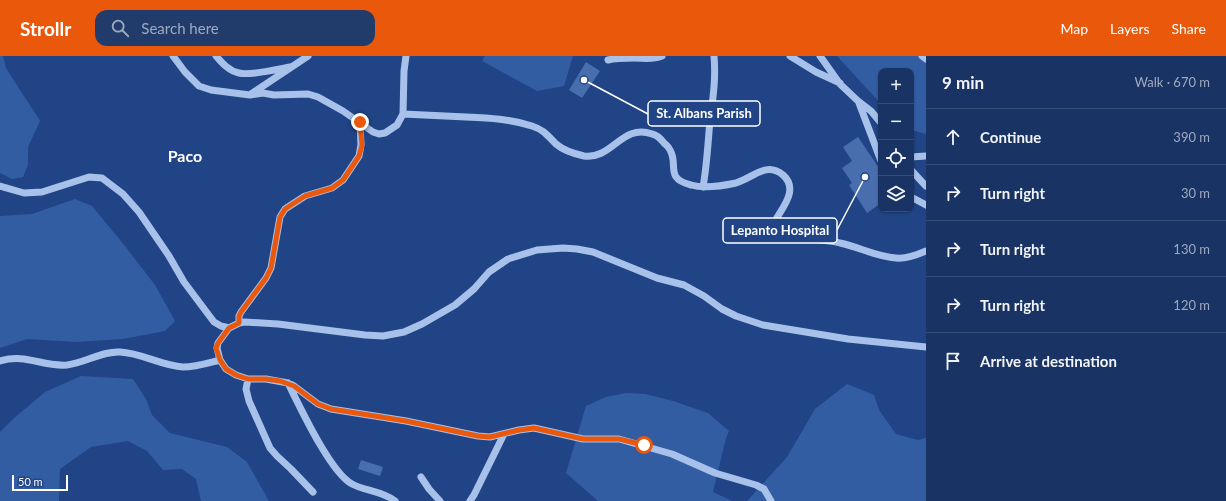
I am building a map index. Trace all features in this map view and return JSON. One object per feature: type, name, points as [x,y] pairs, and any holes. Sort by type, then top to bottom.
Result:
[{"type":"street","points":[[173,56],[188,76],[199,86],[211,90],[250,95],[263,93],[274,95],[308,94],[318,97],[343,111],[373,132],[379,134],[385,134],[398,125],[403,114],[404,71],[406,56]]},
{"type":"street","points":[[216,56],[228,68],[240,73],[290,68]]},
{"type":"street","points":[[250,95],[308,56]]},
{"type":"street","points":[[608,60],[623,58],[655,59],[662,56]]},
{"type":"street","points":[[702,187],[706,172],[710,120],[714,93],[714,56]]},
{"type":"street","points":[[790,56],[816,72],[840,84]]},
{"type":"street","points":[[820,56],[840,84],[871,111],[878,119]]},
{"type":"street","points":[[922,56],[926,59]]},
{"type":"street","points":[[858,101],[878,153]]},
{"type":"street","points":[[403,114],[507,119],[541,129],[557,144],[567,150],[585,156],[597,155],[605,152],[620,140],[636,132],[653,134],[660,138],[670,150],[676,177],[682,182],[690,185],[702,187],[727,185],[766,170],[776,171],[784,176],[790,187],[790,194],[775,221],[775,226],[778,230],[788,235],[803,239],[813,238],[839,242],[882,256],[898,258],[907,257],[926,251]]},
{"type":"street","points":[[239,323],[239,316],[241,312],[266,278],[271,268],[280,217],[285,209],[305,196],[332,188],[343,180],[359,156],[362,145],[360,122]]},
{"type":"street","points":[[914,158],[926,156]]},
{"type":"street","points":[[914,173],[926,186]]},
{"type":"street","points":[[0,186],[24,193],[42,192],[89,177],[102,178],[123,194],[139,212],[169,256],[184,282],[214,322],[229,328]]},
{"type":"street","points":[[914,199],[926,205]]},
{"type":"street","points":[[770,501],[764,489],[756,485],[714,473],[672,454],[619,439],[583,439],[534,428],[490,437],[478,436],[406,421],[331,409],[318,404],[288,383],[266,379],[248,379],[236,375],[226,369],[220,360],[216,348],[229,328],[245,322],[278,324],[365,335],[383,336],[404,332],[418,326],[455,305],[474,289],[489,272],[508,260],[537,250],[577,249],[593,252],[657,278],[688,287],[722,309],[736,316],[763,325],[848,339],[926,346]]},
{"type":"street","points":[[0,361],[9,358],[20,358],[66,365],[118,352],[130,353],[183,367],[220,360]]},
{"type":"street","points":[[248,379],[246,389],[270,448],[314,492]]},
{"type":"street","points":[[288,383],[324,450],[345,479],[352,484],[380,493],[395,501]]},
{"type":"street","points":[[470,501],[504,434]]},
{"type":"street","points":[[421,477],[440,501]]},
{"type":"shaded area","points":[[0,56],[3,56],[6,68],[40,121],[28,147],[28,165],[23,177],[12,179],[0,173]]},
{"type":"shaded area","points":[[485,56],[573,56],[564,86],[537,91],[482,61]]},
{"type":"shaded area","points":[[837,56],[926,56],[926,134],[914,131],[914,68],[878,68],[878,101]]},
{"type":"shaded area","points":[[75,199],[92,206],[125,246],[155,285],[175,321],[165,331],[123,339],[76,342],[27,339],[0,348],[0,216],[32,214]]},
{"type":"shaded area","points":[[81,376],[133,379],[146,399],[152,415],[170,433],[227,447],[247,462],[269,501],[201,501],[196,479],[182,469],[163,470],[147,451],[128,441],[91,447],[60,469],[59,501],[0,501],[0,432],[45,392]]},
{"type":"shaded area","points":[[847,384],[874,395],[879,410],[896,434],[918,440],[926,438],[926,501],[747,501],[787,457],[815,409]]},
{"type":"shaded area","points":[[626,393],[645,394],[673,401],[708,413],[729,431],[713,492],[732,501],[598,501],[566,473],[586,406],[606,397]]},
{"type":"building","points":[[586,62],[600,71],[582,98],[569,90]]},
{"type":"building","points":[[858,137],[878,167],[878,205],[867,213],[849,185],[852,183],[842,168],[852,161],[843,147]]},
{"type":"building","points":[[361,460],[383,467],[380,476],[358,469]]},
{"type":"place","name":"St. Albans Parish","points":[[584,80]]},
{"type":"place","name":"Lepanto Hospital","points":[[865,177]]},
{"type":"district","name":"Paco","points":[[185,155]]},
{"type":"route","points":[[360,122],[362,145],[359,156],[343,180],[339,184],[325,191],[305,196],[285,209],[280,217],[278,238],[271,268],[266,278],[241,312],[239,316],[239,323],[229,328],[222,336],[216,348],[220,360],[226,369],[236,375],[248,379],[280,381],[294,386],[318,404],[331,409],[406,421],[478,436],[490,437],[534,428],[583,439],[619,439],[644,445]]}]
